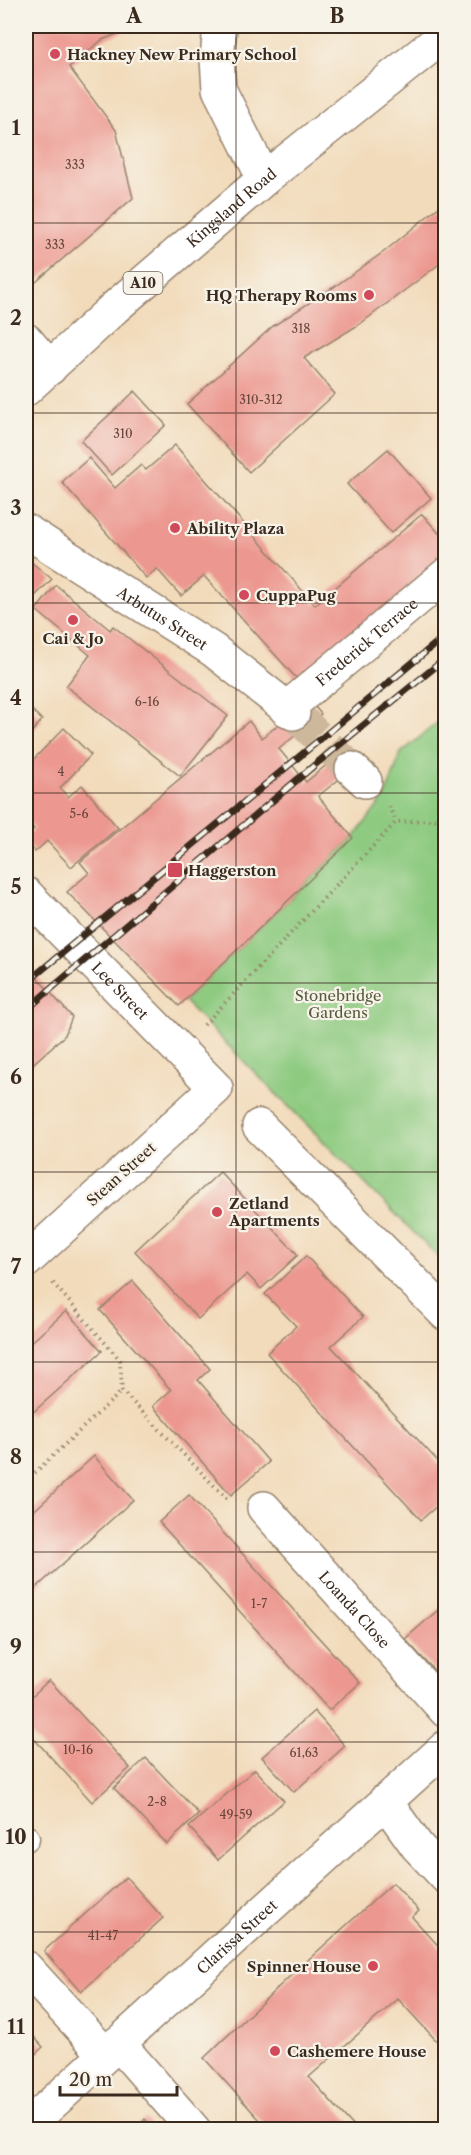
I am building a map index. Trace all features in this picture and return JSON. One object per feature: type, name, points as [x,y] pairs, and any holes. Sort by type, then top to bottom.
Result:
[{"type":"main road","points":[[220,26],[217,59],[219,89],[264,179]]},
{"type":"main road","name":"Kingsland Road","points":[[26,389],[114,308],[264,179],[446,34]]},
{"type":"main road","points":[[26,340],[50,368]]},
{"type":"main road","name":"Arbutus Street","points":[[26,531],[213,650],[289,711]]},
{"type":"main road","name":"Frederick Terrace","points":[[289,711],[446,575]]},
{"type":"main road","name":"Lee Street","points":[[26,894],[216,1088]]},
{"type":"main road","name":"Stean Street","points":[[28,1259],[216,1088]]},
{"type":"main road","points":[[259,1126],[446,1314]]},
{"type":"main road","name":"Loanda Close","points":[[264,1508],[446,1711]]},
{"type":"main road","name":"Clarissa Street","points":[[26,2127],[446,1747]]},
{"type":"main road","points":[[385,1801],[417,1846],[446,1877]]},
{"type":"main road","points":[[26,1968],[112,2048],[194,2130]]},
{"type":"path","points":[[198,1027],[206,1024],[396,822],[446,819]]},
{"type":"path","points":[[28,1259],[120,1360],[122,1391],[234,1507],[264,1508]]},
{"type":"path","points":[[26,1481],[122,1391]]},
{"type":"green space","name":"Stonebridge Gardens","points":[[445,716],[445,1264],[184,1001],[353,838],[385,797],[401,753]]},
{"type":"building","points":[[26,26],[137,26],[102,40],[69,67],[116,130],[133,198],[36,282],[26,288]]},
{"type":"building","points":[[446,201],[446,259],[360,324],[304,358],[335,394],[249,472],[187,404],[273,326],[385,251]]},
{"type":"building","points":[[135,391],[166,425],[112,475],[81,441]]},
{"type":"building","name":"Ability Plaza","points":[[175,445],[315,605],[422,514],[446,541],[446,575],[307,690],[204,576],[181,596],[157,569],[146,578],[62,482],[89,458],[115,488],[141,465],[146,470]]},
{"type":"building","points":[[388,449],[431,498],[391,533],[347,484]]},
{"type":"building","points":[[26,558],[52,579],[26,605]]},
{"type":"building","points":[[56,585],[110,630],[113,626],[228,716],[180,776],[66,686],[90,655],[36,610]]},
{"type":"building","points":[[309,700],[321,714],[279,749],[306,782],[348,747],[361,762],[318,796],[353,838],[179,1006],[67,892],[89,873],[80,862],[249,721],[262,738]]},
{"type":"building","points":[[26,704],[42,720],[26,739]]},
{"type":"building","points":[[64,728],[91,755],[60,788],[68,797],[82,785],[118,828],[71,867],[47,841],[35,852],[26,843],[26,837],[34,829],[26,820],[26,755],[32,761]]},
{"type":"building","points":[[26,965],[72,1017],[65,1035],[26,1070]]},
{"type":"building","name":"Zetland Apartments","points":[[220,1172],[298,1255],[261,1289],[247,1274],[198,1319],[135,1251]]},
{"type":"building","points":[[306,1256],[363,1317],[331,1346],[446,1470],[446,1498],[421,1520],[267,1353],[296,1326],[265,1294]]},
{"type":"building","points":[[133,1281],[210,1369],[198,1380],[269,1462],[231,1495],[153,1406],[171,1390],[100,1310]]},
{"type":"building","points":[[66,1311],[102,1351],[30,1415],[26,1410],[26,1347]]},
{"type":"building","points":[[94,1456],[133,1500],[26,1597],[26,1518]]},
{"type":"building","points":[[189,1495],[360,1683],[329,1710],[159,1522]]},
{"type":"building","points":[[446,1603],[446,1683],[405,1639]]},
{"type":"building","points":[[49,1680],[130,1768],[92,1802],[26,1730],[26,1702]]},
{"type":"building","points":[[314,1711],[345,1746],[294,1792],[262,1757]]},
{"type":"building","points":[[146,1758],[199,1814],[167,1844],[114,1788]]},
{"type":"building","points":[[255,1769],[284,1801],[218,1860],[189,1827]]},
{"type":"building","points":[[126,1877],[163,1918],[81,1992],[44,1951]]},
{"type":"building","points":[[393,1883],[419,1911],[412,1917],[446,1954],[446,2051],[398,1999],[309,2077],[357,2130],[269,2130],[204,2058]]},
{"type":"building","points":[[26,2028],[43,2047],[26,2063]]},
{"type":"building","points":[[145,2119],[155,2130],[134,2130]]},
{"type":"tunnel","points":[[293,713],[352,769]]},
{"type":"railway","points":[[26,983],[446,635]]},
{"type":"railway","points":[[26,1010],[317,763],[446,658]]},
{"type":"place","name":"Hackney New Primary School","points":[[55,54]]},
{"type":"place","name":"HQ Therapy Rooms","points":[[369,295]]},
{"type":"place","name":"Ability Plaza","points":[[175,528]]},
{"type":"place","name":"CuppaPug","points":[[244,595]]},
{"type":"place","name":"Cai & Jo","points":[[73,620]]},
{"type":"place","name":"Haggerston","points":[[175,870]]},
{"type":"place","name":"Zetland Apartments","points":[[217,1212]]},
{"type":"place","name":"Spinner House","points":[[373,1966]]},
{"type":"place","name":"Cashemere House","points":[[275,2051]]}]
